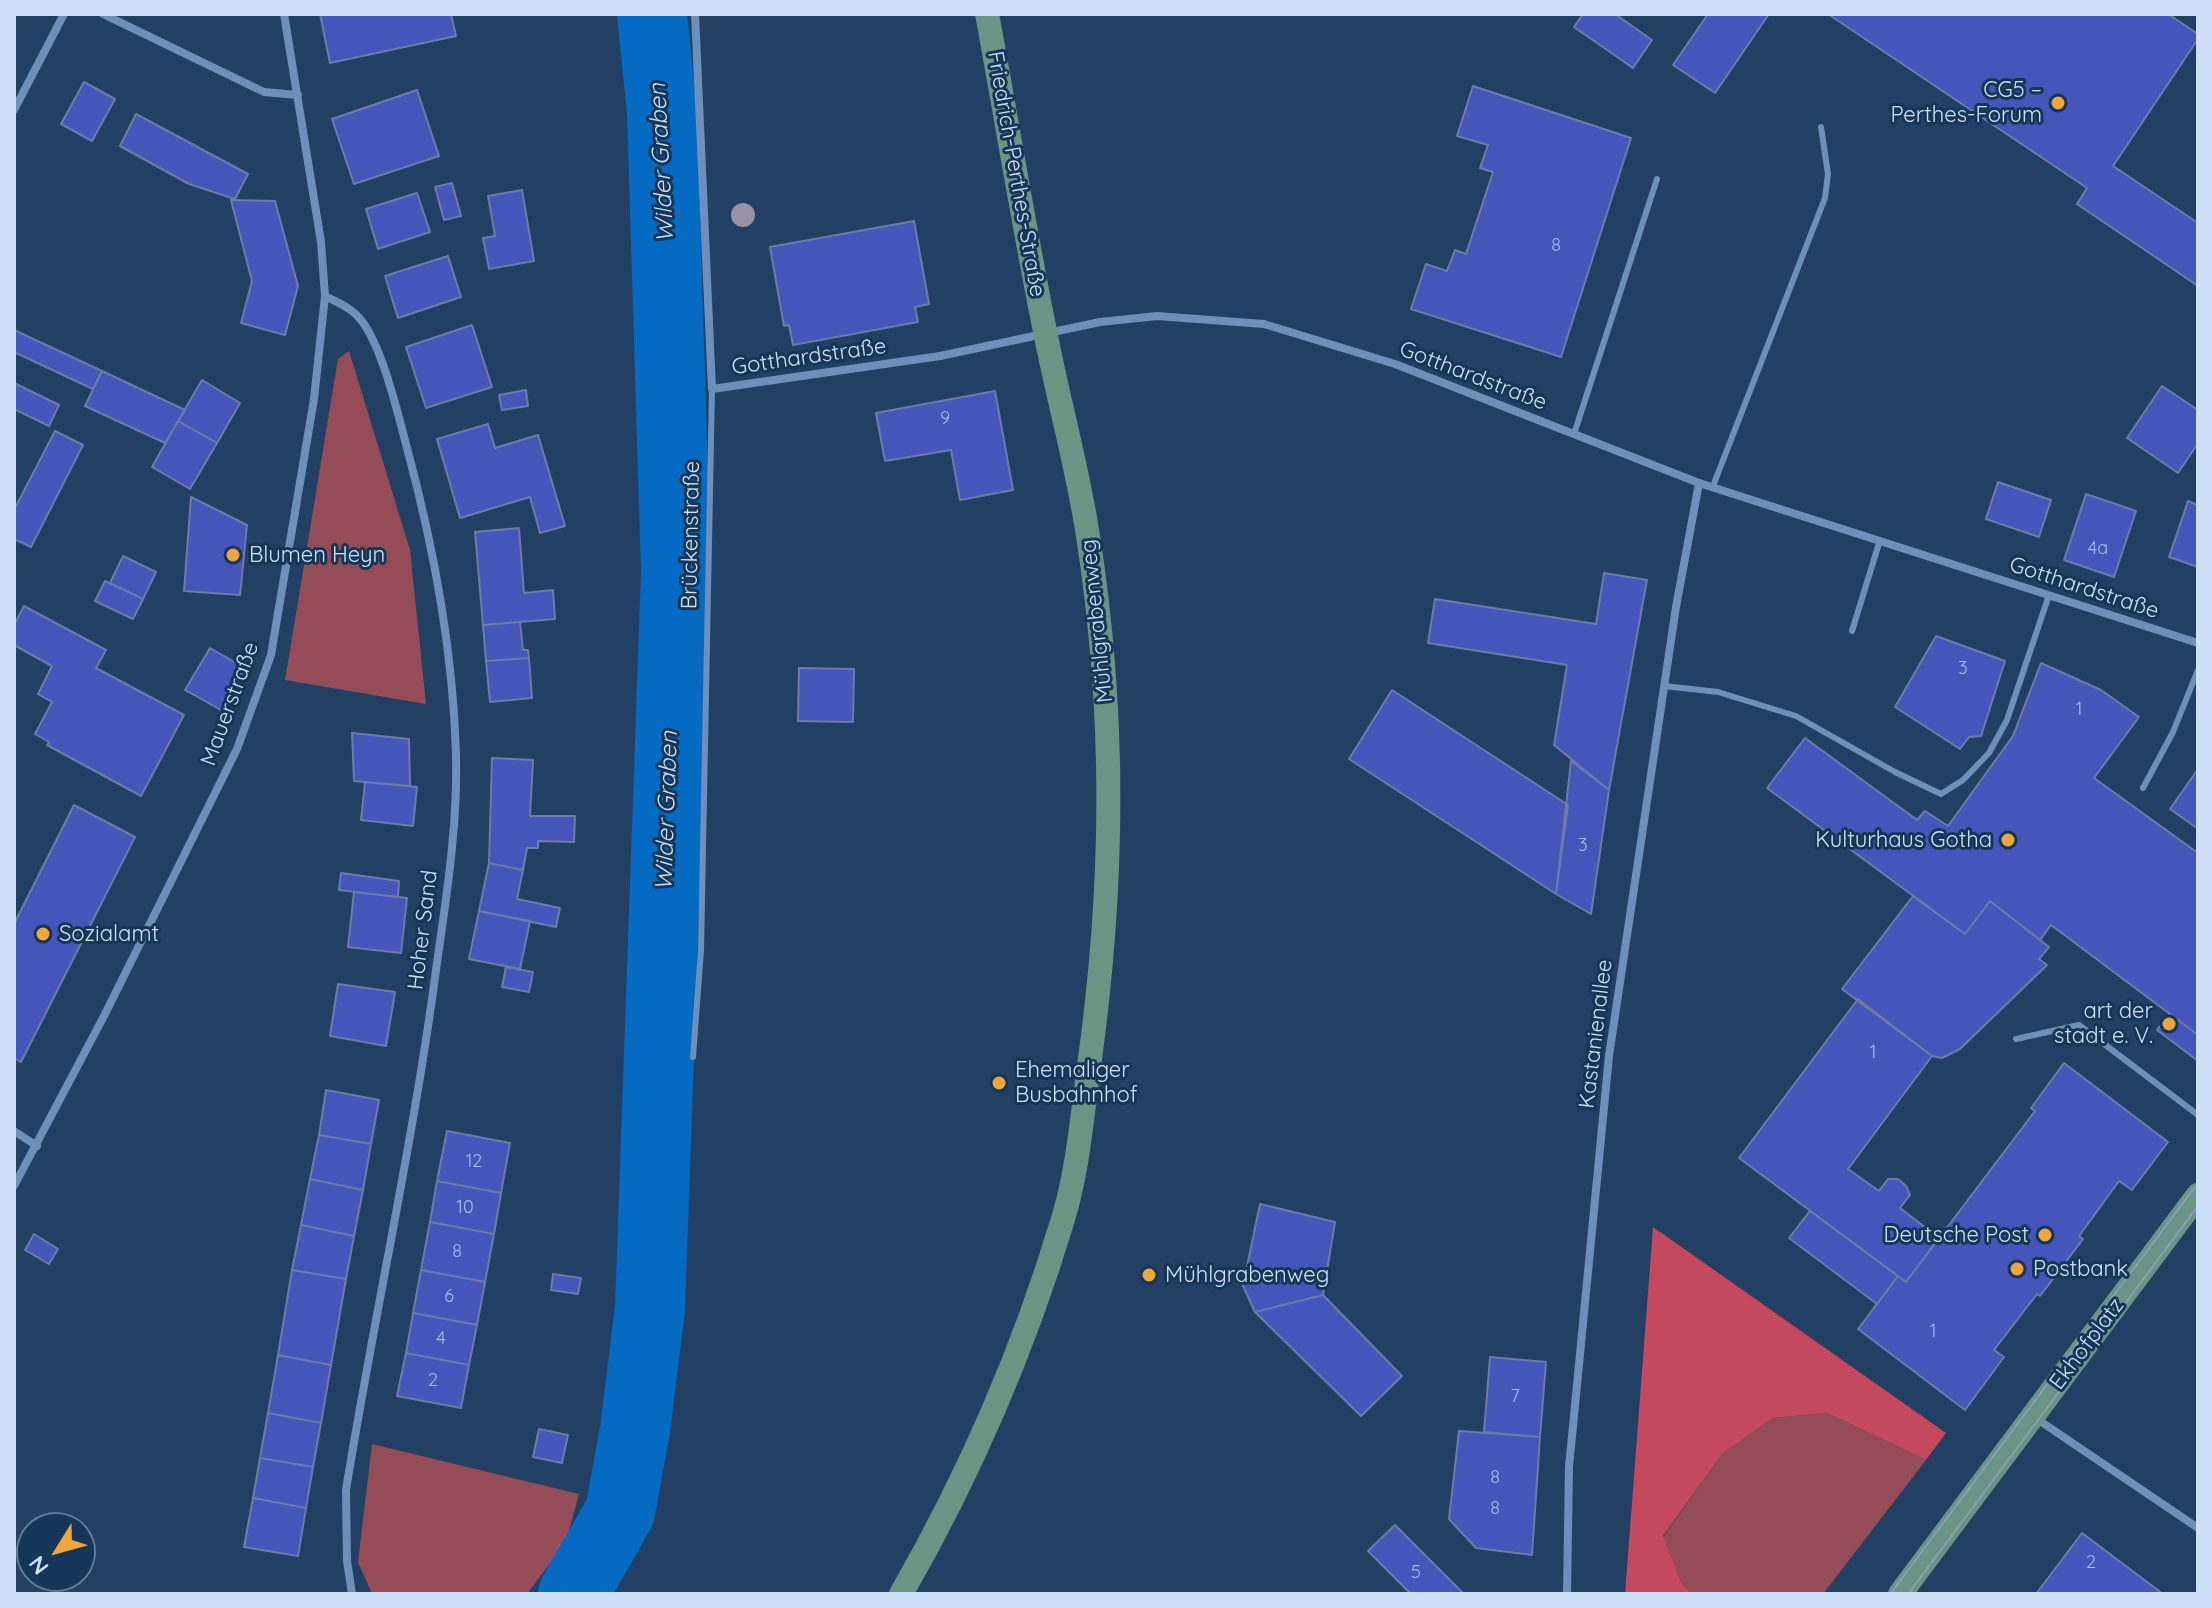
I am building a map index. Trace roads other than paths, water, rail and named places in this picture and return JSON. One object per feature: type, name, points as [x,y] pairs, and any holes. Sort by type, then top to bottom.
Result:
[{"type":"street","points":[[14,110],[64,14]]},
{"type":"street","points":[[103,14],[264,92],[298,95]]},
{"type":"street","name":"Mauerstraße","points":[[14,1186],[237,749],[271,655],[314,399],[325,296],[321,242],[284,14]]},
{"type":"street","name":"Brückenstraße","points":[[695,14],[712,389]]},
{"type":"street","name":"Friedrich-Perthes-Straße","points":[[987,14],[1045,334]]},
{"type":"street","name":"Hoher Sand","points":[[325,296],[346,306],[361,320],[375,348],[401,426],[425,516],[445,622],[456,755],[449,874],[428,1035],[346,1490],[347,1561],[352,1594]]},
{"type":"street","name":"Gotthardstraße","points":[[712,389],[940,356],[1100,322],[1157,316],[1264,324],[1395,364],[1699,483],[2198,643]]},
{"type":"street","name":"Mühlgrabenweg","points":[[901,1594],[966,1472],[1022,1338],[1064,1215],[1080,1133],[1099,989],[1108,889],[1110,798],[1103,654],[1088,534],[1045,334]]},
{"type":"street","name":"Kastanienallee","points":[[1567,1594],[1569,1467],[1609,1056],[1676,607],[1699,483]]},
{"type":"street","points":[[14,1131],[37,1146]]},
{"type":"street","name":"Ekhofplatz","points":[[1900,1594],[2198,1195]]},
{"type":"street","points":[[2033,1416],[2198,1528]]},
{"type":"lane","points":[[1713,486],[1825,198],[1828,174],[1821,127]]},
{"type":"lane","points":[[1574,434],[1657,179]]},
{"type":"lane","name":"Brückenstraße","points":[[693,1057],[701,950],[712,389]]},
{"type":"lane","points":[[1852,631],[1880,540]]},
{"type":"lane","points":[[1664,686],[1718,692],[1796,716],[1895,772],[1941,794],[1963,780],[1989,753],[2007,720],[2049,595]]},
{"type":"lane","points":[[2143,788],[2173,732],[2198,670]]},
{"type":"lane","points":[[2016,1039],[2079,1025],[2198,1115]]},
{"type":"waterway","name":"Wilder Graben","points":[[573,1594],[620,1512],[635,1430],[650,1308],[676,572],[662,112],[652,14]]},
{"type":"tram line","points":[[1890,1594],[2198,1183]]},
{"type":"tram line","points":[[1908,1594],[2198,1206]]},
{"type":"place","name":"CG5 – Perthes-Forum","points":[[2058,103]]},
{"type":"place","name":"Blumen Heyn","points":[[233,555]]},
{"type":"place","name":"Kulturhaus Gotha","points":[[2008,840]]},
{"type":"place","name":"Sozialamt","points":[[43,934]]},
{"type":"place","name":"art der stadt e. V.","points":[[2169,1024]]},
{"type":"place","name":"Ehemaliger Busbahnhof","points":[[999,1083]]},
{"type":"place","name":"Deutsche Post","points":[[2045,1235]]},
{"type":"place","name":"Postbank","points":[[2017,1269]]},
{"type":"place","name":"Mühlgrabenweg","points":[[1149,1275]]}]
